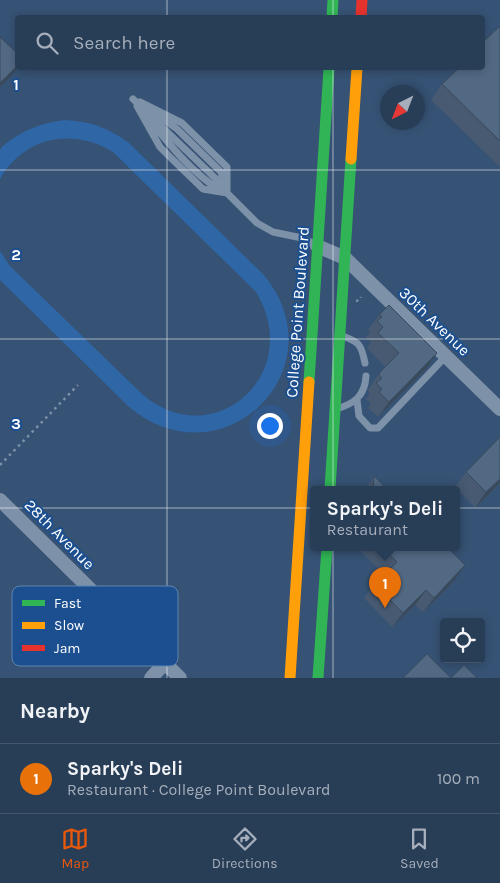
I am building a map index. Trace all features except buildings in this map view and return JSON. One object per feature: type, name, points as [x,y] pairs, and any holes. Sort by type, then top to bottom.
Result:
[{"type":"main road","points":[[332,15],[333,0]]},
{"type":"main road","points":[[361,15],[362,0]]},
{"type":"main road","name":"College Point Boulevard","points":[[290,678],[329,70]]},
{"type":"main road","points":[[330,486],[357,70]]},
{"type":"main road","points":[[318,678],[327,551]]},
{"type":"street","points":[[317,246],[345,258]]},
{"type":"street","name":"30th Avenue","points":[[345,258],[500,409]]},
{"type":"street","name":"28th Avenue","points":[[0,500],[87,586]]},
{"type":"street","points":[[151,678],[162,666]]},
{"type":"street","name":"28th Avenue","points":[[168,666],[180,678]]},
{"type":"lane","points":[[133,99],[216,178],[227,193],[262,227],[273,232],[302,238],[317,246]]},
{"type":"lane","points":[[133,99],[160,147],[170,158],[203,189],[227,193]]},
{"type":"lane","points":[[133,99],[182,123],[227,167],[227,193]]},
{"type":"lane","points":[[340,335],[357,341],[362,347],[365,363]]},
{"type":"lane","points":[[356,400],[359,416],[370,428],[378,428],[446,356]]},
{"type":"lane","points":[[336,409],[351,404],[356,400],[366,384],[366,376]]},
{"type":"path","points":[[0,465],[78,385]]},
{"type":"shaded area","points":[[65,120],[99,126],[129,143],[264,275],[284,311],[288,346],[279,379],[260,406],[232,424],[199,432],[164,427],[128,406],[0,280],[0,251],[10,266],[141,393],[168,410],[196,415],[221,411],[244,397],[260,377],[269,352],[268,323],[256,292],[113,152],[97,144],[81,140],[66,138],[50,140],[35,145],[22,154],[10,165],[0,179],[0,150],[2,147],[16,136],[31,129],[47,123]]},
{"type":"traffic: fast","points":[[332,15],[333,0]]},
{"type":"traffic: fast","points":[[309,382],[329,70]]},
{"type":"traffic: fast","points":[[330,486],[351,159]]},
{"type":"traffic: fast","points":[[318,678],[327,551]]},
{"type":"traffic: slow","points":[[351,159],[357,70]]},
{"type":"traffic: slow","points":[[290,678],[309,382]]},
{"type":"traffic: jam","points":[[361,15],[362,0]]},
{"type":"place","name":"Sparky's Deli","points":[[385,608]]}]
